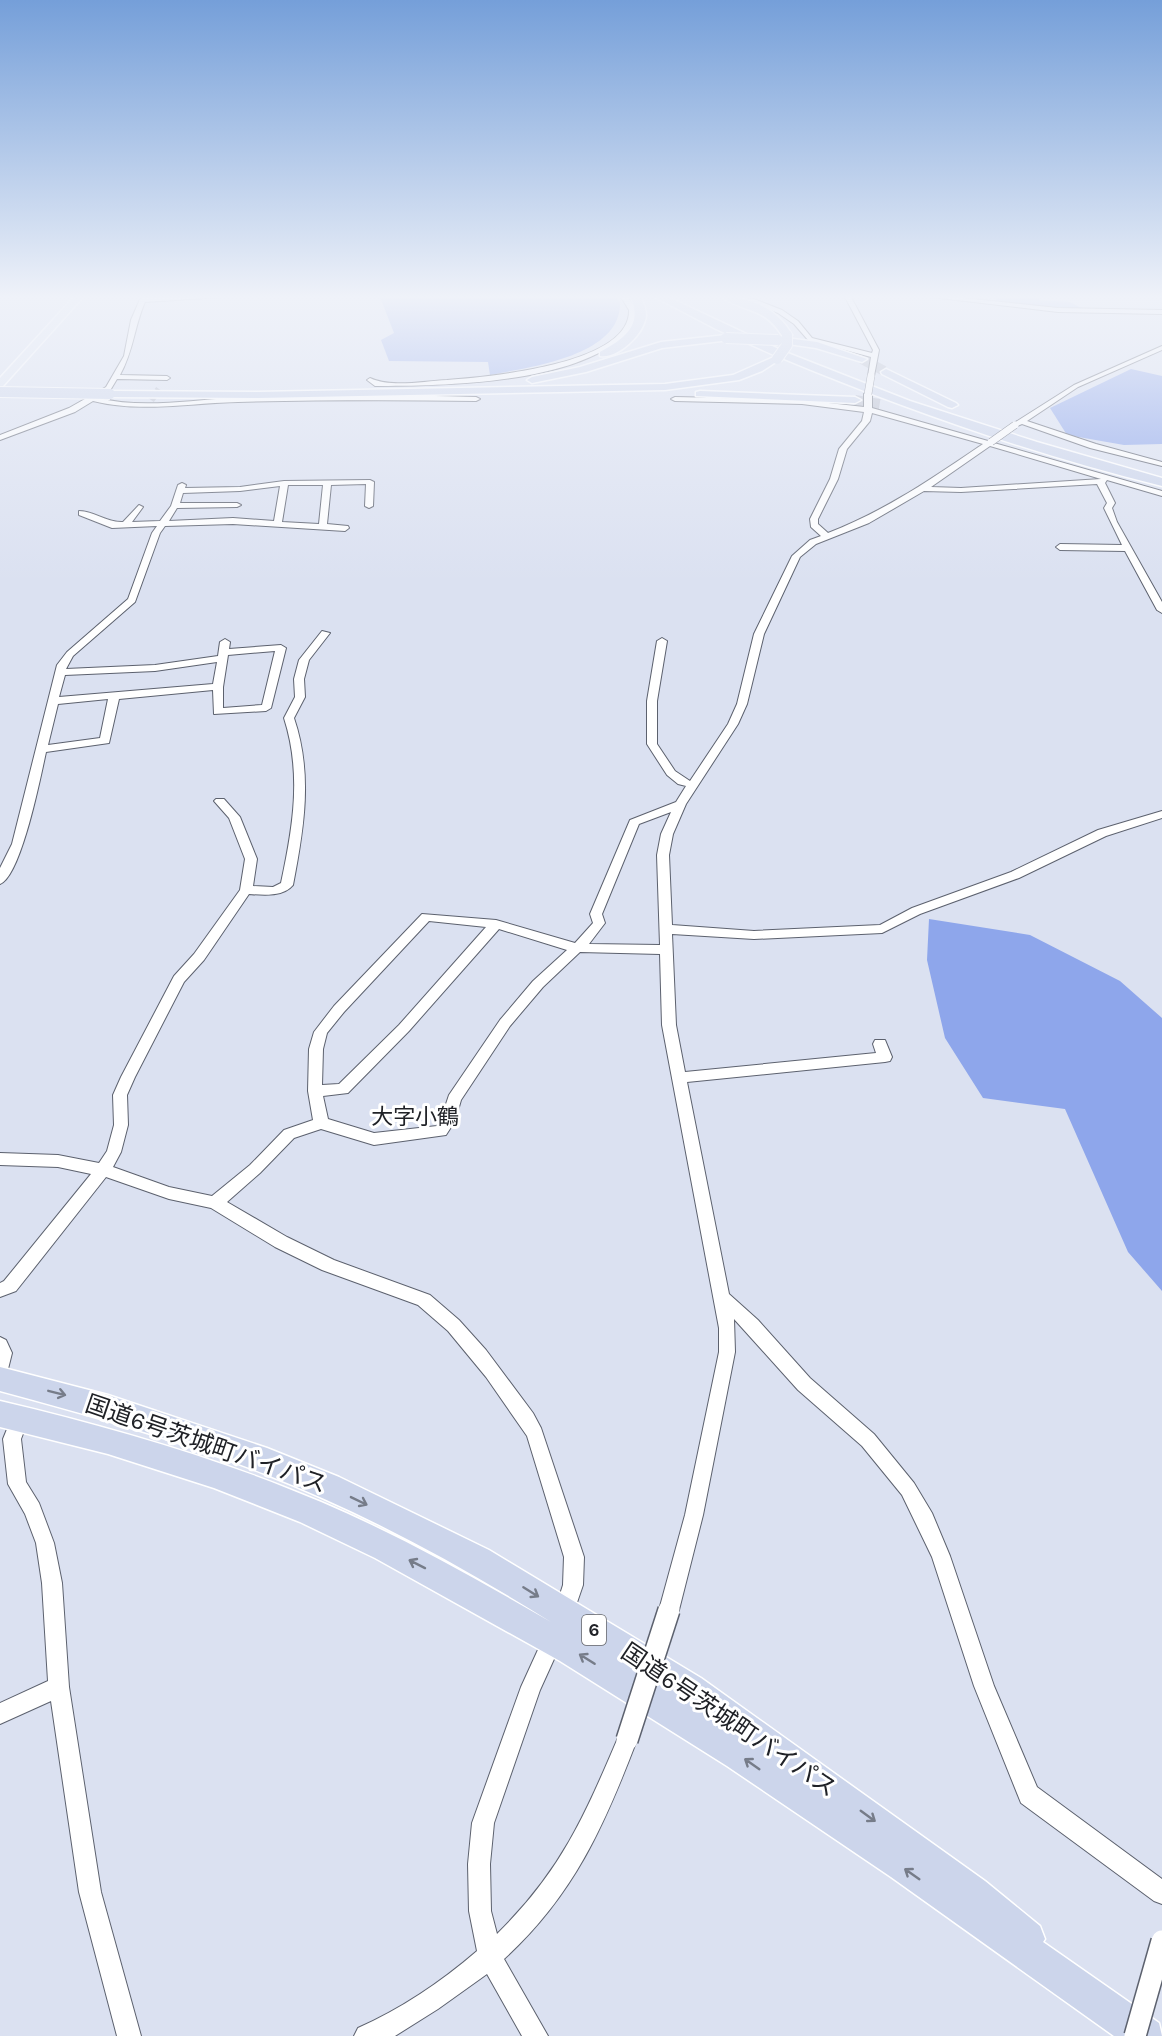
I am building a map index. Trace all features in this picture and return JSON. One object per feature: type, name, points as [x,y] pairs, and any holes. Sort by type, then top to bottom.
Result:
[{"type":"highway","points":[[1,392],[110,394],[332,392]]},
{"type":"highway","points":[[513,392],[715,394],[855,400]]},
{"type":"highway","points":[[878,392],[1115,475]]},
{"type":"highway","points":[[894,392],[1162,483]]},
{"type":"highway","points":[[922,392],[976,415],[1162,483]]},
{"type":"highway","points":[[880,404],[1115,475],[1162,483]]},
{"type":"highway","name":"国道6号茨城町バイパス","points":[[0,1379],[108,1408],[267,1461],[329,1486],[479,1560],[559,1625],[709,1734],[1125,2026],[1146,2036]]},
{"type":"highway","name":"国道6号茨城町バイパス","points":[[10,1416],[108,1439],[285,1501],[417,1563],[559,1625]]},
{"type":"street","points":[[0,438],[72,410],[104,392]]},
{"type":"street","points":[[827,536],[814,525],[814,519],[834,479],[843,449],[863,425],[868,412],[868,392]]},
{"type":"street","points":[[366,2036],[414,2011],[448,1989],[490,1956],[534,1912],[563,1875],[609,1784],[627,1740],[669,1610],[694,1515],[727,1352],[727,1328],[669,1025],[663,855],[667,834],[680,804],[733,724],[742,704],[759,634],[792,561],[807,546],[866,521],[924,489],[1017,423],[1066,392]]},
{"type":"street","points":[[94,399],[108,403],[407,397],[476,399]]},
{"type":"street","points":[[675,399],[782,400],[867,409],[1115,475]]},
{"type":"street","points":[[1017,423],[1093,446],[1162,483]]},
{"type":"street","points":[[924,489],[961,490],[1100,482],[1115,475]]},
{"type":"street","points":[[323,527],[327,482]]},
{"type":"street","points":[[0,879],[18,844],[59,672],[70,654],[132,600],[156,532],[175,506],[181,488],[240,489],[284,483],[370,482],[369,506]]},
{"type":"street","points":[[1100,482],[1111,503],[1108,508],[1113,522],[1162,610]]},
{"type":"street","points":[[278,523],[284,483]]},
{"type":"street","points":[[233,521],[240,489]]},
{"type":"street","points":[[175,506],[237,505]]},
{"type":"street","points":[[126,524],[139,507]]},
{"type":"street","points":[[82,513],[96,515],[112,525],[233,521],[345,528]]},
{"type":"street","points":[[1060,547],[1128,548]]},
{"type":"street","points":[[246,890],[277,890],[287,885],[301,794],[297,746],[289,718],[300,696],[299,679],[304,660],[325,633]]},
{"type":"street","points":[[662,641],[652,701],[652,744],[671,773],[682,782],[694,785]]},
{"type":"street","points":[[59,672],[155,668],[224,650],[281,648],[266,708],[218,712],[218,687],[224,650]]},
{"type":"street","points":[[54,700],[218,687]]},
{"type":"street","points":[[42,749],[105,741],[114,696]]},
{"type":"street","points":[[0,1303],[5,1288],[103,1170],[118,1141],[120,1095],[128,1077],[179,979],[199,957],[246,890],[251,869],[250,859],[234,817],[220,801]]},
{"type":"street","points":[[215,1203],[255,1169],[289,1134],[321,1123],[374,1139],[441,1131],[448,1121],[454,1099],[505,1023],[538,984],[577,948],[599,923],[596,914],[634,822],[680,804]]},
{"type":"street","points":[[664,929],[754,935],[882,929],[916,911],[1015,875],[1102,833],[1162,814]]},
{"type":"street","points":[[321,1123],[315,1091],[316,1049],[321,1032],[339,1009],[426,917],[496,924],[577,948],[666,950]]},
{"type":"street","points":[[315,1091],[343,1089],[404,1028],[496,924]]},
{"type":"street","points":[[678,1078],[885,1057],[880,1044]]},
{"type":"street","points":[[0,1159],[58,1161],[103,1170],[169,1193],[215,1203],[281,1242],[328,1265],[424,1300],[464,1338],[527,1419],[535,1434],[574,1557],[573,1585],[559,1625],[531,1687],[483,1823],[479,1864],[480,1911],[490,1956],[505,1986],[536,2036]]},
{"type":"street","points":[[722,1299],[752,1325],[804,1384],[868,1440],[908,1489],[941,1556],[984,1686],[1029,1795],[1162,1893]]},
{"type":"street","points":[[0,1345],[4,1353],[0,1371]]},
{"type":"street","points":[[10,1416],[17,1484],[32,1509],[45,1542],[52,1583],[59,1687],[90,1892],[129,2036]]},
{"type":"street","points":[[0,1714],[59,1687]]},
{"type":"street","points":[[1125,2026],[1162,1941]]},
{"type":"shaded area","points":[[1083,392],[1162,392],[1162,444],[1124,445],[1067,435],[1050,408]]},
{"type":"shaded area","points":[[929,919],[1030,935],[1120,981],[1162,1018],[1162,1291],[1128,1252],[1065,1109],[983,1098],[945,1038],[927,960]]},
{"type":"tunnel","points":[[151,400],[157,392]]},
{"type":"tunnel","points":[[855,400],[880,404]]},
{"type":"district","name":"大字小鶴","points":[[415,1116]]}]
